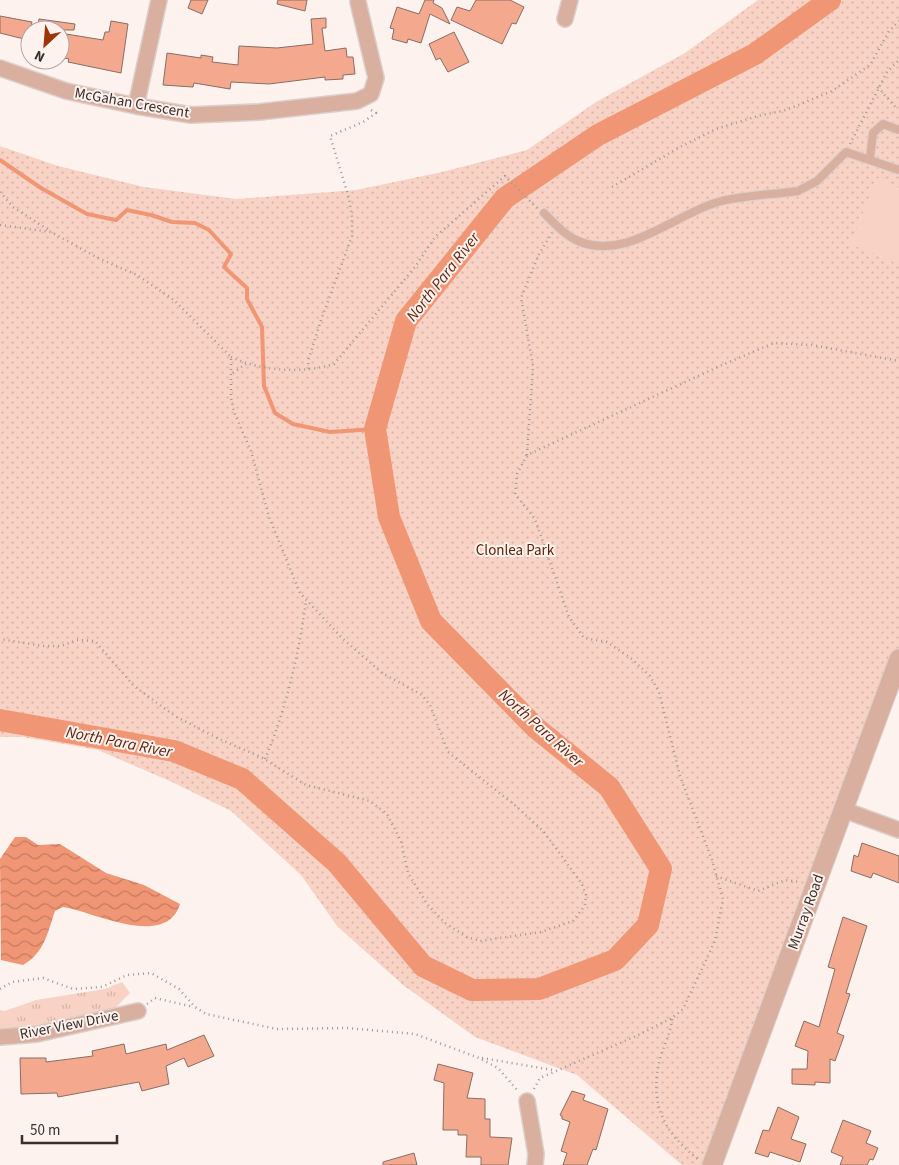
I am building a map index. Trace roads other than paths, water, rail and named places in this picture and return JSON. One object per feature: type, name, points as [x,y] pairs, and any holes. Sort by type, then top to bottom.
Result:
[{"type":"street","points":[[136,106],[158,0]]},
{"type":"street","points":[[565,19],[570,0]]},
{"type":"street","name":"McGahan Crescent","points":[[0,68],[66,91],[136,106],[191,115],[260,112],[357,101],[371,94],[376,78],[358,2]]},
{"type":"street","name":"Murray Road","points":[[707,1164],[816,885],[899,659]]},
{"type":"street","points":[[844,810],[899,830]]},
{"type":"street","name":"River View Drive","points":[[0,1037],[37,1034],[138,1011]]},
{"type":"street","points":[[528,1101],[536,1154],[535,1165]]},
{"type":"lane","points":[[870,158],[873,133],[883,124],[899,130]]},
{"type":"lane","points":[[544,213],[576,240],[606,247],[631,242],[660,226],[719,202],[798,191],[809,187],[846,152],[870,158],[899,170]]},
{"type":"water","points":[[15,837],[26,837],[38,845],[60,844],[106,873],[144,885],[180,904],[172,917],[160,924],[144,926],[109,920],[63,907],[55,911],[41,948],[30,960],[23,965],[1,960],[0,859]]},
{"type":"waterway","name":"North Para River","points":[[0,720],[174,751],[242,779],[337,863],[423,966],[472,990],[539,989],[615,960],[648,925],[661,869],[609,787],[536,728],[431,621],[389,517],[375,429],[406,321],[505,198],[598,135],[755,54],[830,0]]},
{"type":"waterway","points":[[0,160],[41,188],[87,214],[116,220],[127,210],[172,222],[195,223],[209,230],[231,254],[224,267],[247,288],[247,299],[262,327],[264,386],[275,413],[293,424],[330,432],[375,429]]},
{"type":"park label","name":"Clonlea Park","points":[[515,550]]}]
